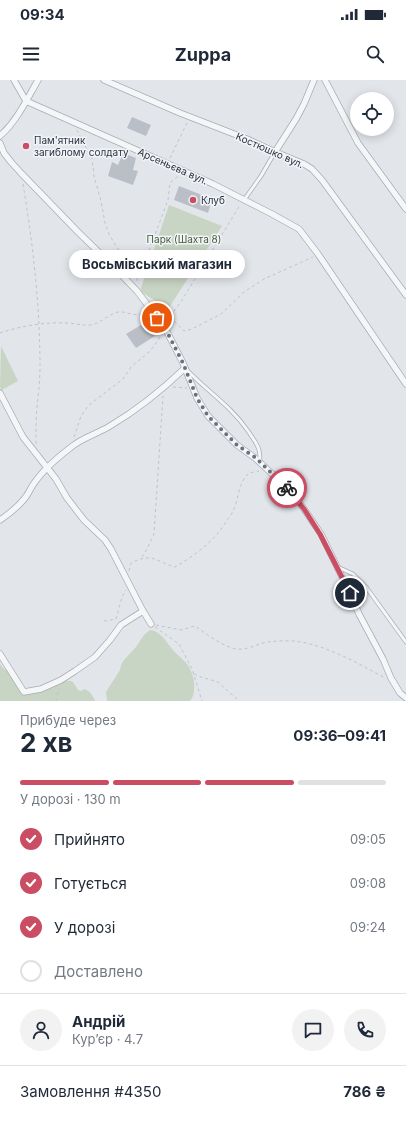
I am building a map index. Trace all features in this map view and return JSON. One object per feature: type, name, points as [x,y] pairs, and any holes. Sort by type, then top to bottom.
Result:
[{"type":"street","points":[[14,80],[26,101]]},
{"type":"street","points":[[0,136],[7,130],[38,80]]},
{"type":"street","name":"Костюшко вул.","points":[[104,80],[190,117],[247,139],[312,169],[322,180],[406,295]]},
{"type":"street","points":[[275,152],[296,119],[314,80]]},
{"type":"street","points":[[325,80],[358,143],[406,208]]},
{"type":"street","name":"Арсеньєва вул.","points":[[26,101],[213,184],[299,229],[406,381]]},
{"type":"street","points":[[0,143],[10,162],[21,174],[137,291],[164,328],[185,368],[197,398],[208,416],[237,445],[268,470],[290,492],[304,509],[320,534],[383,659],[391,678],[400,693],[406,698]]},
{"type":"street","points":[[0,520],[11,513],[26,498],[34,483],[47,468],[71,447],[102,431],[126,416],[163,388],[185,368]]},
{"type":"street","points":[[0,393],[23,437],[56,479],[67,498],[84,520],[111,549],[143,611],[152,624]]},
{"type":"street","points":[[0,654],[24,692],[41,689],[61,680],[95,657],[121,625],[143,611]]},
{"type":"lane","points":[[244,200],[261,176],[275,152]]},
{"type":"lane","points":[[185,368],[201,385],[219,399],[243,424],[259,450],[260,463]]},
{"type":"lane","points":[[336,566],[353,574],[366,587],[406,642]]},
{"type":"path","points":[[168,164],[190,117]]},
{"type":"path","points":[[75,122],[78,132],[92,159],[94,176],[105,223],[116,246],[126,259],[137,278],[137,291]]},
{"type":"path","points":[[137,278],[144,264],[168,200],[170,183],[185,172]]},
{"type":"path","points":[[21,174],[33,255],[39,325],[40,368],[36,453]]},
{"type":"path","points":[[71,447],[81,416],[89,405],[124,379],[131,367],[154,346],[170,317],[244,200]]},
{"type":"path","points":[[170,317],[184,331],[192,328],[221,314],[244,292],[264,279],[318,254]]},
{"type":"path","points":[[0,333],[14,328],[57,322],[84,326],[92,325],[118,312],[133,315],[143,314],[151,310]]},
{"type":"path","points":[[142,558],[154,534],[160,458],[163,388],[184,387],[194,390]]},
{"type":"path","points":[[104,621],[116,619],[128,582],[131,563],[142,558],[155,558],[163,564],[175,567],[184,562],[205,546],[226,522],[234,509],[238,494],[248,475],[254,472],[268,470]]},
{"type":"path","points":[[152,624],[181,630],[196,626],[215,640],[236,649],[247,648],[267,642],[300,642],[334,652],[364,666],[394,683]]},
{"type":"path","points":[[152,624],[179,644],[194,673],[202,701]]},
{"type":"path","points":[[194,673],[201,677],[218,682],[239,701]]},
{"type":"path","points":[[56,701],[61,680]]},
{"type":"green space","name":"Парк (Шахта 8)","points":[[169,205],[222,226],[168,309],[140,291]]},
{"type":"green space","points":[[1,346],[18,381],[2,390],[0,387]]},
{"type":"green space","points":[[150,630],[157,632],[166,640],[189,667],[194,682],[194,693],[190,701],[107,701],[106,692],[120,670],[124,660],[136,647],[144,635]]},
{"type":"green space","points":[[0,664],[4,669],[8,670],[26,694],[39,692],[56,684],[68,681],[73,682],[80,691],[85,689],[89,691],[95,701],[0,701]]},
{"type":"building","points":[[132,117],[151,125],[146,136],[127,128]]},
{"type":"building","points":[[123,153],[136,158],[133,170],[138,171],[133,185],[108,176],[112,162],[118,165]]},
{"type":"building","name":"Клуб","points":[[179,186],[212,199],[208,213],[174,200]]},
{"type":"building","points":[[146,322],[155,336],[136,348],[126,334]]},
{"type":"way so far","points":[[157,318],[164,326],[183,363],[197,398],[208,416],[237,445],[256,458],[287,488]]},
{"type":"place","name":"Пам'ятник загиблому солдату","points":[[26,146]]},
{"type":"place","name":"Клуб","points":[[193,200]]},
{"type":"place","name":"Восьмівський магазин","points":[[157,318]]},
{"type":"route","points":[[287,488],[304,509],[320,534],[350,593]]}]
